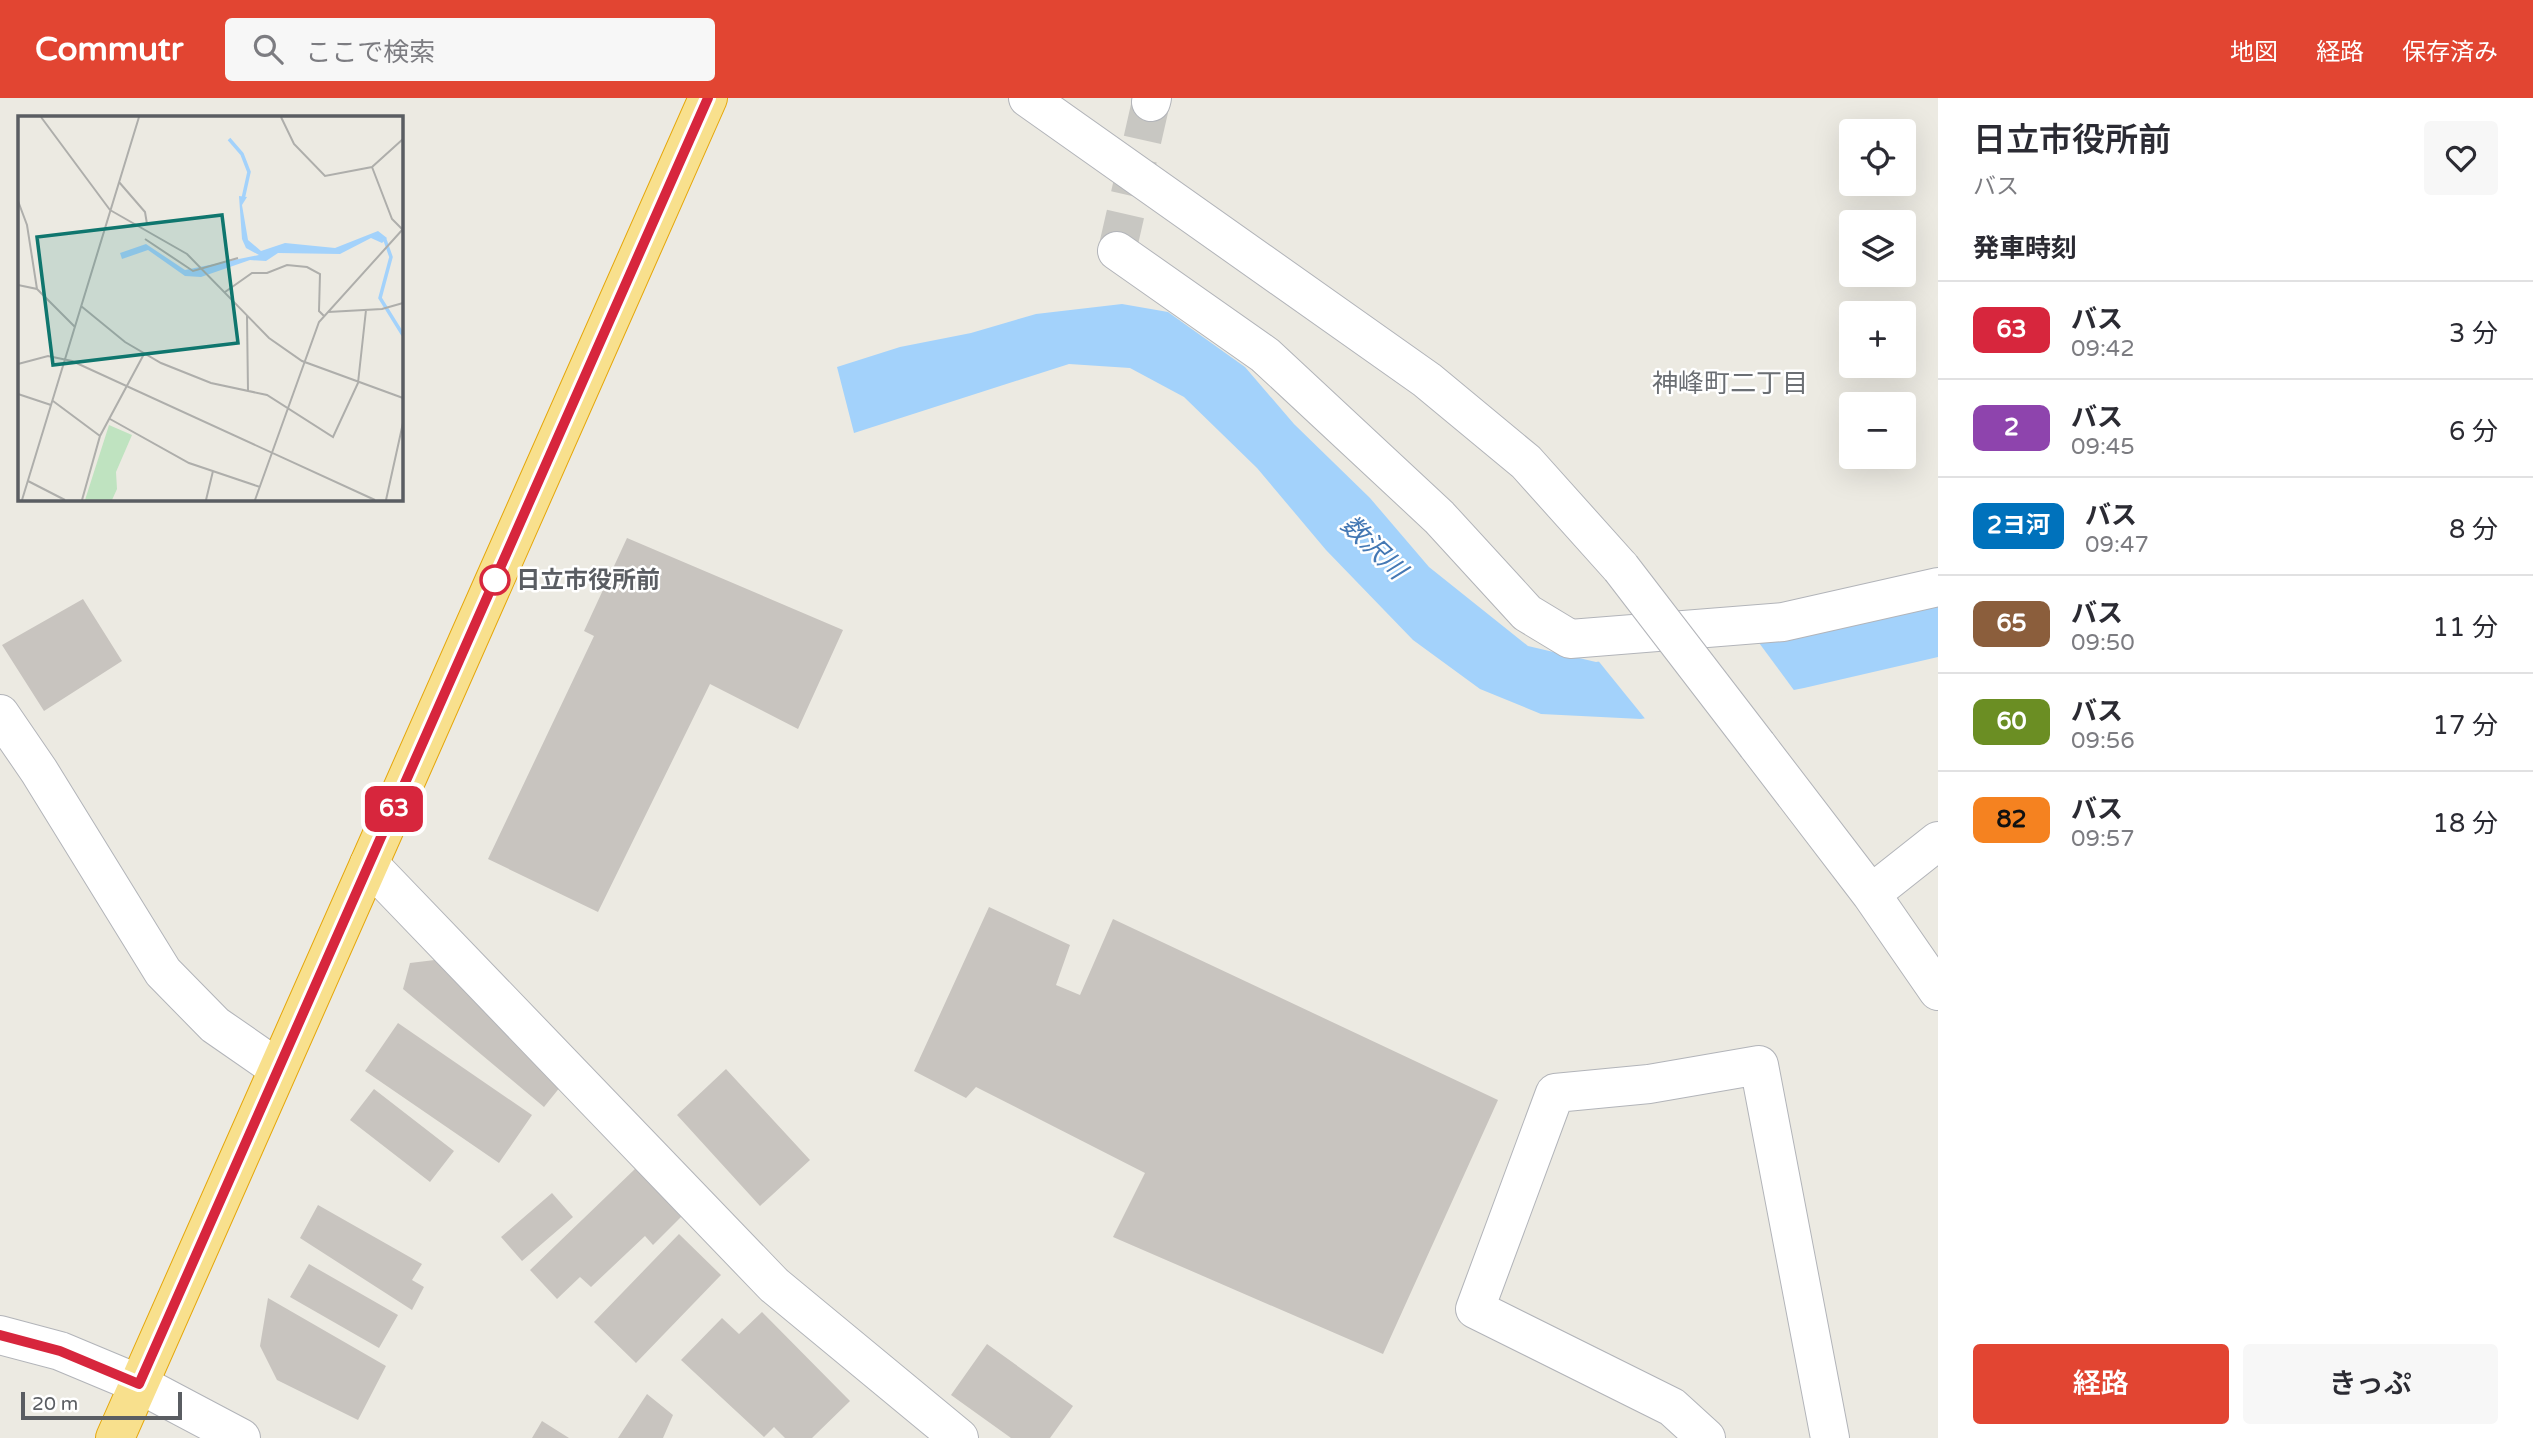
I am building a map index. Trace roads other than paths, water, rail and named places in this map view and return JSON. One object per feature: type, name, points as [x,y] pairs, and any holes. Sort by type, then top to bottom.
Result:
[{"type":"highway","points":[[115,1438],[708,98]]},
{"type":"street","points":[[1028,98],[1427,380],[1526,462],[1621,568],[1871,894],[1938,991]]},
{"type":"street","points":[[1116,251],[1265,355],[1439,517],[1527,613],[1570,639],[1783,622],[1938,587]]},
{"type":"street","points":[[0,714],[39,771],[163,972],[215,1025],[277,1068]]},
{"type":"street","points":[[1871,894],[1938,841]]},
{"type":"street","points":[[369,864],[774,1285],[958,1438]]},
{"type":"street","points":[[1706,1438],[1672,1407],[1475,1309],[1555,1093],[1649,1084],[1759,1065],[1830,1438]]},
{"type":"street","points":[[0,1335],[60,1351],[139,1384],[241,1438]]},
{"type":"water","name":"数沢川","points":[[1122,304],[1168,312],[1245,367],[1294,424],[1370,498],[1429,567],[1528,646],[1596,662],[1789,630],[1938,598],[1938,657],[1804,688],[1641,719],[1541,714],[1480,689],[1413,640],[1326,550],[1257,468],[1184,397],[1130,368],[1069,364],[854,433],[837,367],[900,347],[971,333],[1036,314]]},
{"type":"tunnel","points":[[1117,251],[1151,102]]},
{"type":"place","name":"日立市役所前","points":[[495,580]]},
{"type":"district","name":"神峰町二丁目","points":[[1730,383]]}]
